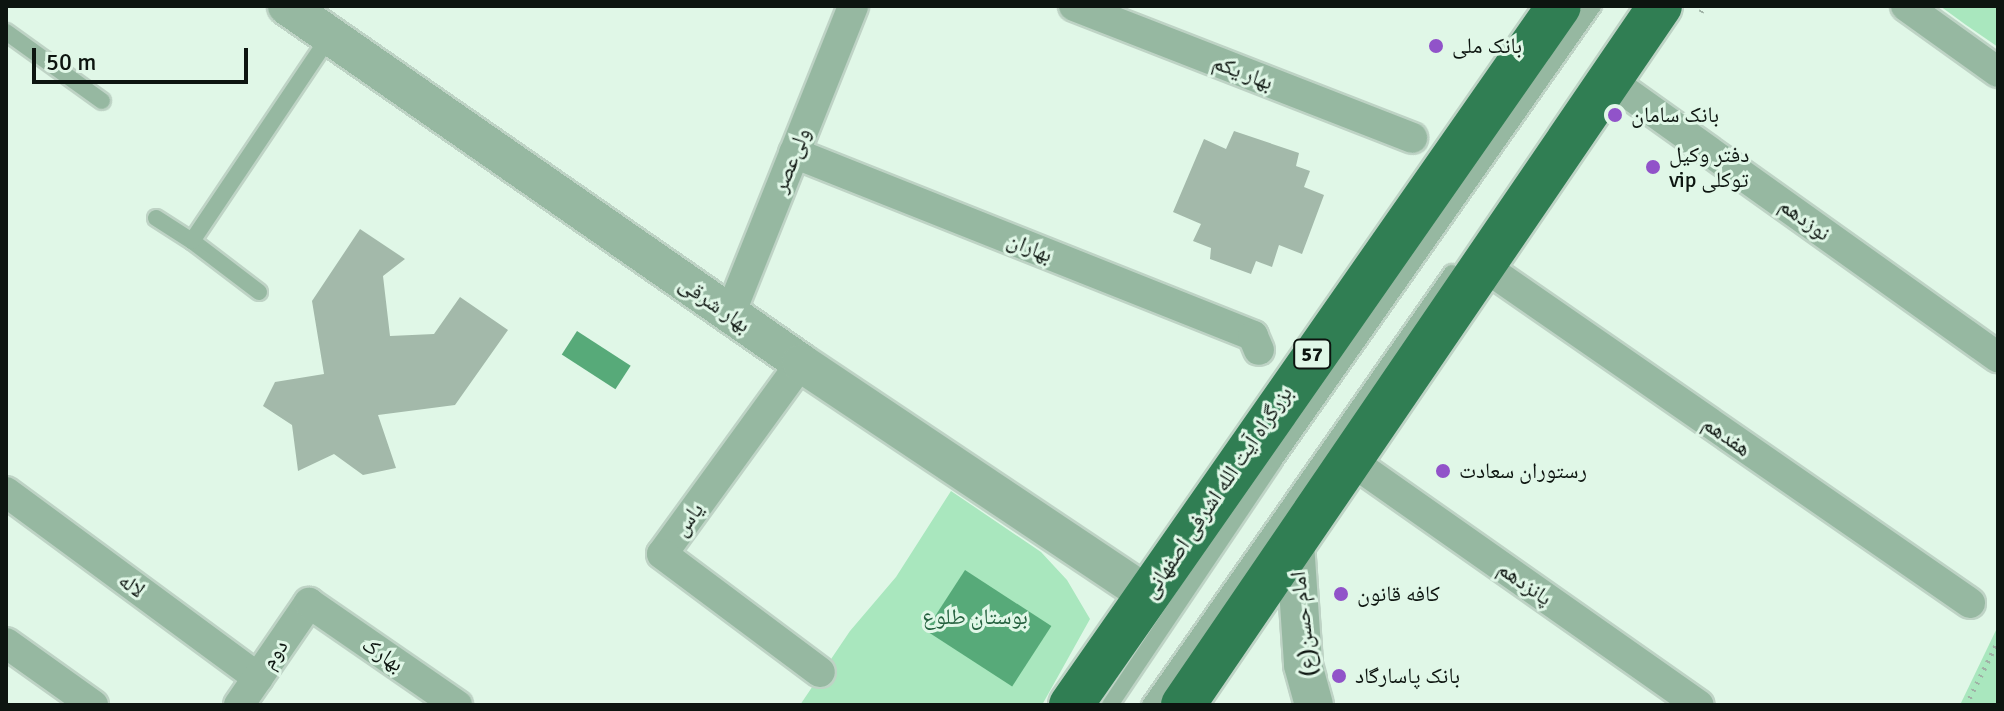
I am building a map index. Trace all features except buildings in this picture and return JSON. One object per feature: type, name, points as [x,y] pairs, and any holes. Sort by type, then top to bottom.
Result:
[{"type":"highway","name":"بزرگراه آیت الله اشرفی اصفهانی","points":[[1071,705],[1559,6]]},
{"type":"highway","points":[[1183,705],[1350,460],[1472,265],[1608,68],[1688,8]]},
{"type":"street","name":"بهار شرقی","points":[[287,6],[801,363],[1147,595]]},
{"type":"street","name":"ولی‌عصر","points":[[730,314],[853,6]]},
{"type":"street","name":"بهار یکم","points":[[1074,6],[1412,138]]},
{"type":"street","points":[[1906,6],[1998,72]]},
{"type":"street","name":"نوزدهم","points":[[1608,68],[1998,357]]},
{"type":"street","name":"بهاران","points":[[794,153],[1253,336],[1259,350]]},
{"type":"street","name":"هفدهم","points":[[1472,265],[1970,603]]},
{"type":"street","name":"یاس","points":[[801,363],[662,554],[820,672]]},
{"type":"street","name":"پانزدهم","points":[[1350,460],[1699,705]]},
{"type":"street","name":"لاله","points":[[6,492],[258,678]]},
{"type":"street","name":"امام حسن(ع)","points":[[1295,543],[1303,665],[1314,705]]},
{"type":"street","name":"دوم","points":[[239,705],[309,603]]},
{"type":"street","name":"بهارک","points":[[309,603],[457,705]]},
{"type":"street","points":[[6,643],[93,705]]},
{"type":"lane","points":[[1110,705],[1273,462],[1593,6]]},
{"type":"lane","points":[[6,32],[102,101]]},
{"type":"lane","points":[[192,241],[330,36]]},
{"type":"lane","points":[[1546,139],[1608,68]]},
{"type":"lane","points":[[156,218],[259,292]]},
{"type":"lane","points":[[1150,705],[1472,265]]},
{"type":"path","points":[[1966,705],[1998,641]]},
{"type":"green space","points":[[1940,6],[1998,6],[1998,47],[1966,25]]},
{"type":"green space","name":"بوستان طلوع","points":[[951,491],[1041,552],[1067,580],[1090,619],[1042,705],[800,705],[850,631],[896,577]]},
{"type":"green space","points":[[1998,626],[1998,705],[1960,705]]},
{"type":"shaded area","points":[[577,331],[631,366],[615,389],[562,354]]},
{"type":"shaded area","points":[[965,570],[1051,626],[1012,686],[926,630]]},
{"type":"place","name":"بانک ملی","points":[[1436,46]]},
{"type":"place","name":"بانک سامان","points":[[1615,115]]},
{"type":"place","name":"دفتر وکیل vip توکلی","points":[[1653,167]]},
{"type":"place","name":"رستوران سعادت","points":[[1443,471]]},
{"type":"place","name":"کافه قانون","points":[[1341,594]]},
{"type":"place","name":"بانک پاسارگاد","points":[[1339,676]]}]
